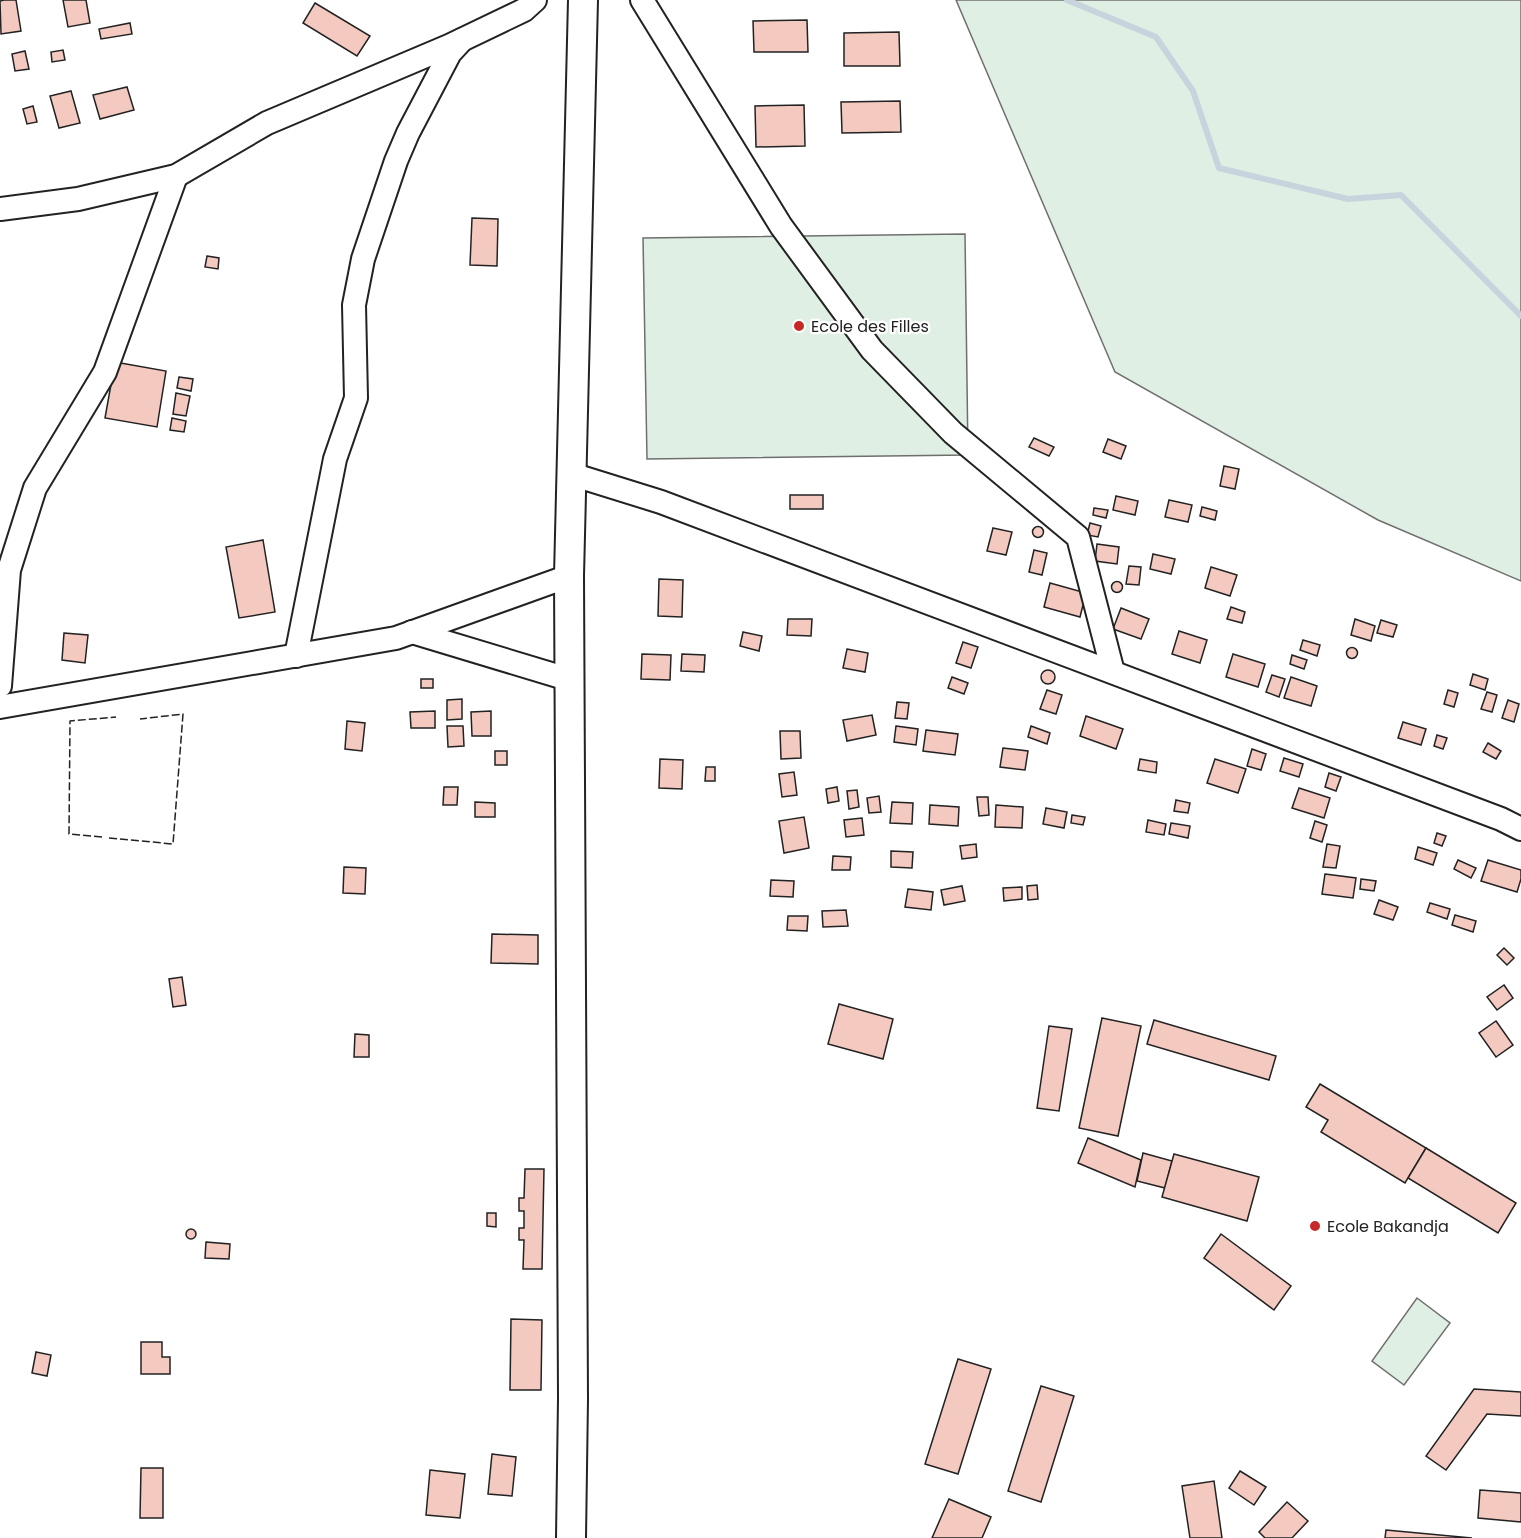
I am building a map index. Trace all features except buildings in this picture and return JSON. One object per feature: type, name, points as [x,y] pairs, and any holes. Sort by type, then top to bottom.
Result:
[{"type":"main road","points":[[571,1538],[573,1399],[570,576],[584,0]]},
{"type":"street","points":[[0,209],[78,200],[176,176],[267,123],[462,40],[524,10],[535,0]]},
{"type":"street","points":[[642,0],[781,226],[872,350],[953,433],[1078,537],[1113,672]]},
{"type":"street","points":[[296,656],[335,459],[356,398],[354,305],[363,259],[396,161],[408,133],[450,53],[462,40]]},
{"type":"street","points":[[0,686],[5,566],[35,488],[105,372],[176,176]]},
{"type":"street","points":[[571,474],[661,502],[1501,819],[1521,829]]},
{"type":"street","points":[[0,707],[396,638],[570,576]]},
{"type":"street","points":[[412,632],[571,680]]},
{"type":"green space","points":[[956,0],[1521,0],[1521,581],[1378,520],[1115,372]]},
{"type":"green space","points":[[965,234],[968,455],[647,459],[643,238]]},
{"type":"green space","points":[[1417,1298],[1450,1323],[1404,1385],[1372,1361]]},
{"type":"waterway","points":[[1067,0],[1156,37],[1193,91],[1219,168],[1348,199],[1401,195],[1521,316]]},
{"type":"fence","points":[[109,838],[173,844],[183,714],[140,719]]},
{"type":"fence","points":[[102,837],[69,834],[70,721],[116,717]]},
{"type":"place","name":"Ecole des Filles","points":[[799,326]]},
{"type":"place","name":"Ecole Bakandja","points":[[1315,1226]]}]
